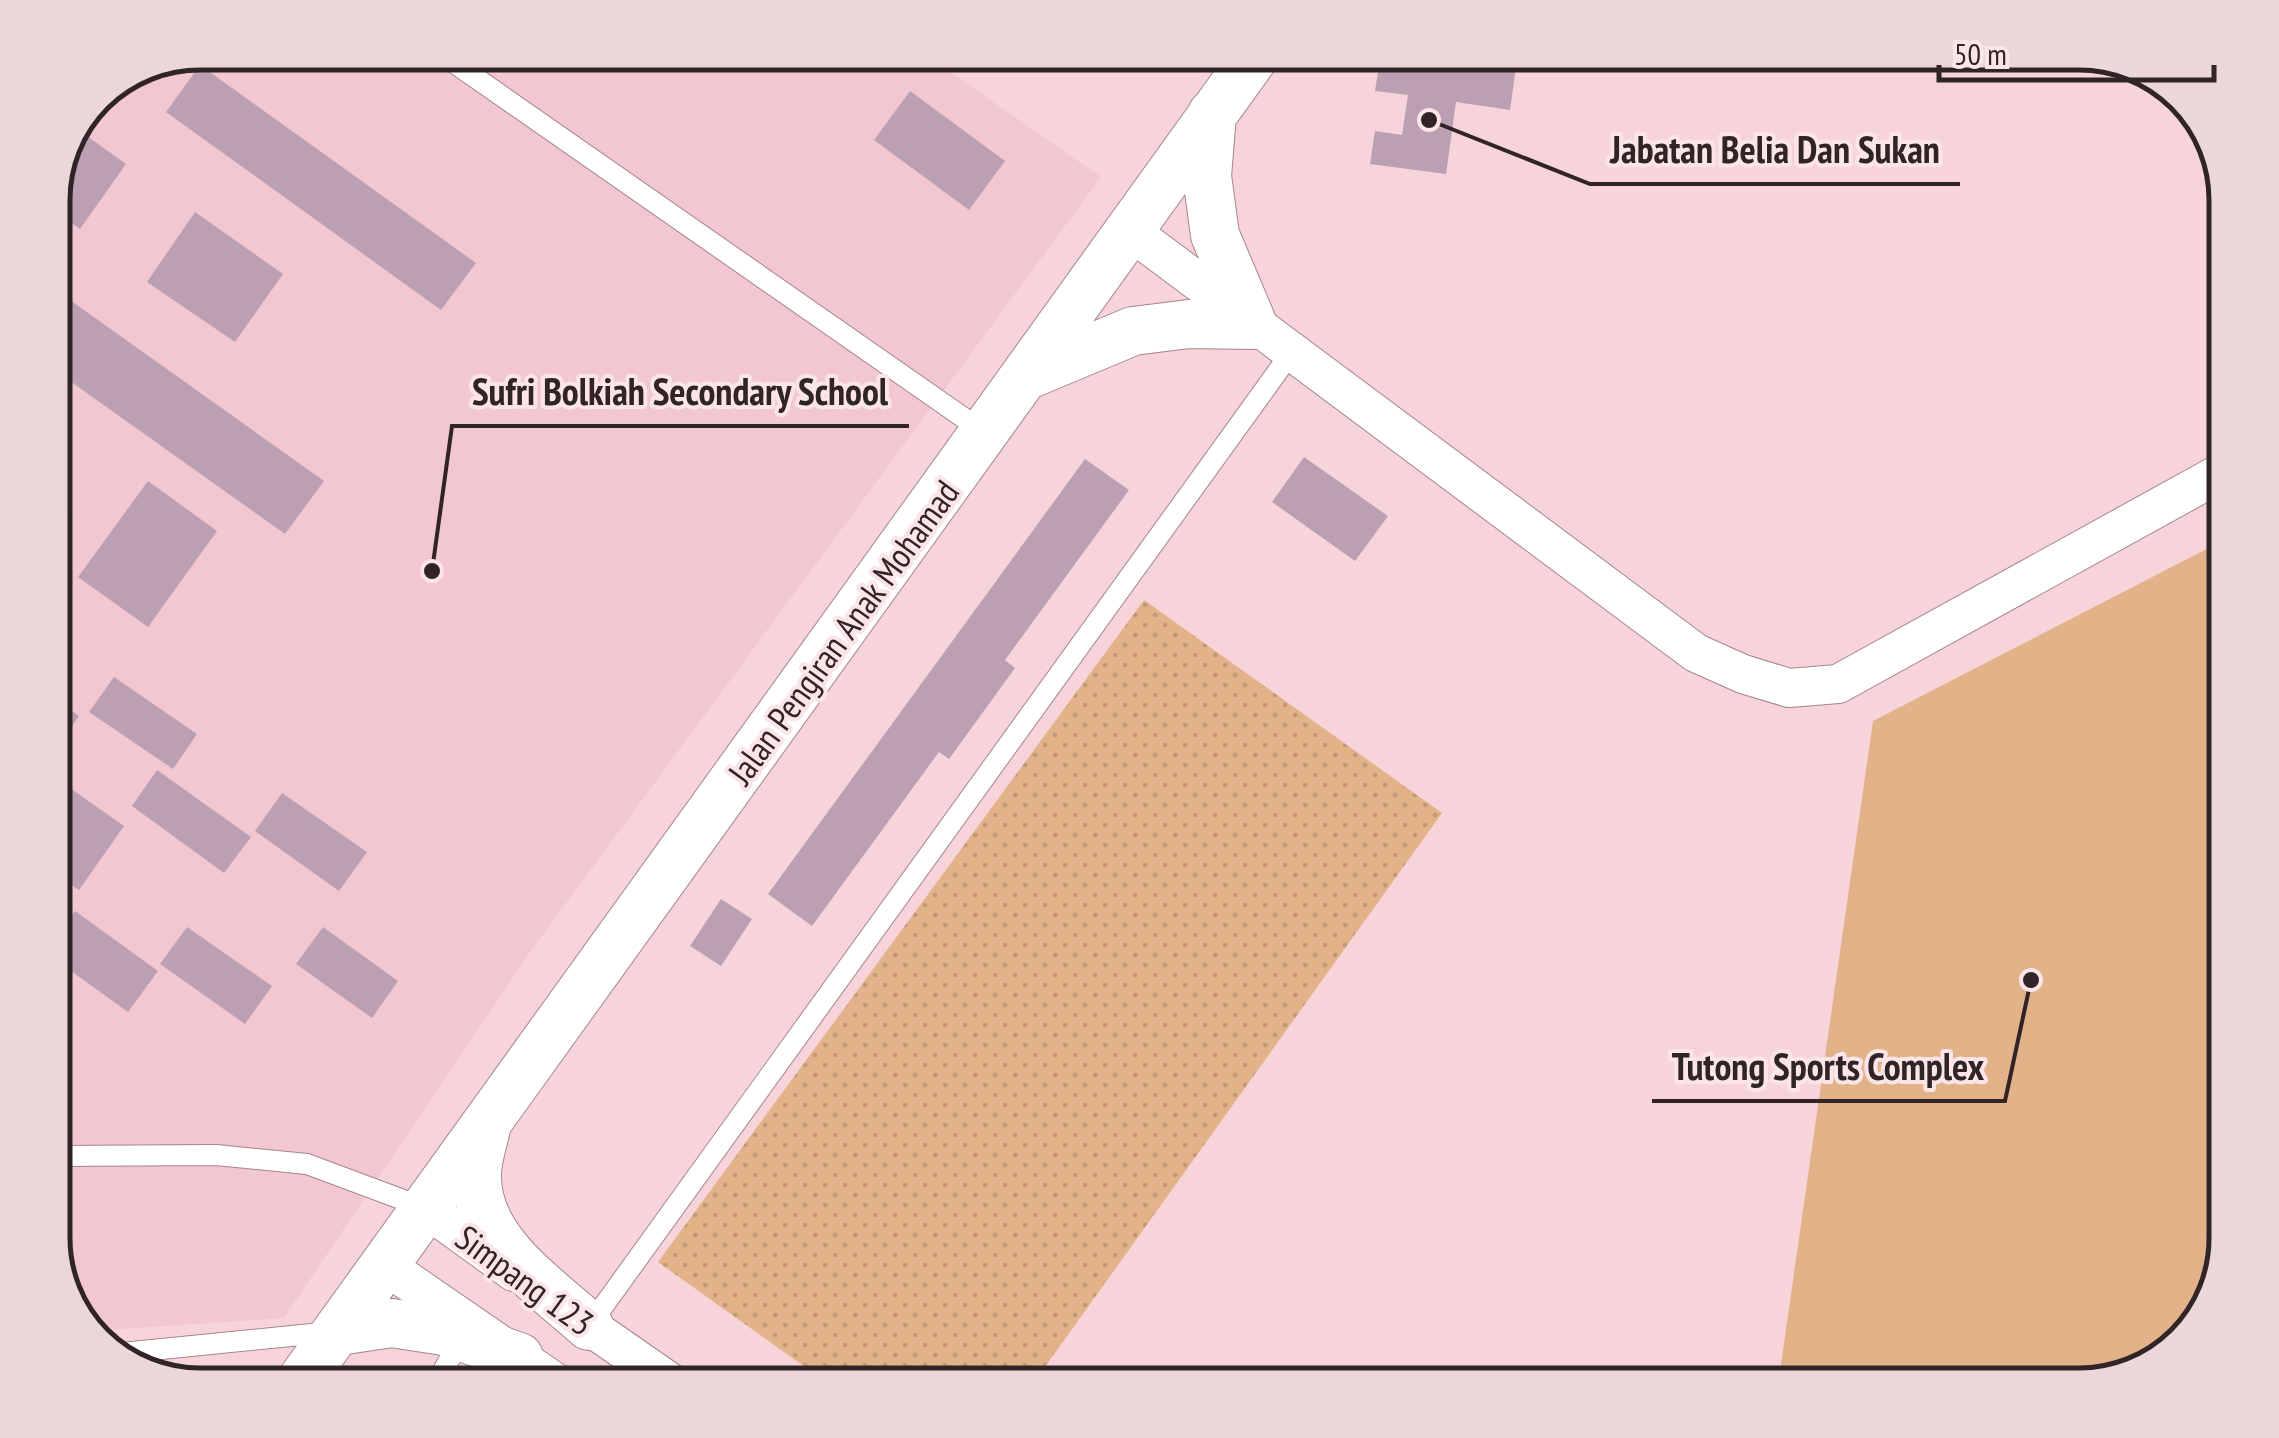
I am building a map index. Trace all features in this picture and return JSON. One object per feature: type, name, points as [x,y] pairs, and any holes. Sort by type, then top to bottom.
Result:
[{"type":"street","name":"Jalan Pengiran Anak Mohamad","points":[[311,1368],[1244,70]]},
{"type":"street","points":[[1212,114],[1207,176],[1215,234],[1253,325]]},
{"type":"street","points":[[1130,231],[1696,653],[1788,688],[1838,684],[2209,479]]},
{"type":"street","points":[[1028,374],[1133,331],[1188,324],[1253,325]]},
{"type":"street","points":[[487,1125],[476,1174],[482,1209],[496,1238],[589,1326]]},
{"type":"street","name":"Simpang 123","points":[[426,1209],[648,1368]]},
{"type":"street","name":"Simpang 123","points":[[386,1266],[534,1368]]},
{"type":"street","points":[[338,1331],[392,1322],[462,1337],[519,1357]]},
{"type":"lane","points":[[466,70],[986,433]]},
{"type":"lane","points":[[589,1326],[1291,353]]},
{"type":"lane","points":[[70,1156],[216,1155],[306,1164],[426,1209]]},
{"type":"lane","points":[[136,1352],[338,1331]]},
{"type":"lane","points":[[445,1368],[462,1337]]},
{"type":"shaded area","points":[[947,70],[1101,177],[530,952],[284,1318],[108,1330],[83,1296],[72,1264],[70,191],[83,142],[114,102],[135,87],[183,71]]},
{"type":"shaded area","points":[[2209,548],[2208,1255],[2199,1288],[2182,1317],[2158,1341],[2129,1358],[2079,1368],[1780,1368],[1873,721]]},
{"type":"shaded area","points":[[1144,600],[1442,813],[1044,1368],[806,1368],[658,1262]]},
{"type":"building","points":[[196,70],[207,70],[476,263],[441,310],[166,112]]},
{"type":"building","points":[[1378,70],[1516,70],[1510,110],[1456,102],[1446,174],[1370,164],[1375,131],[1402,135],[1408,95],[1375,91]]},
{"type":"building","points":[[910,91],[1005,161],[969,210],[874,140]]},
{"type":"building","points":[[87,136],[126,164],[80,229],[70,222],[70,191],[74,166]]},
{"type":"building","points":[[195,212],[283,274],[235,342],[147,282]]},
{"type":"building","points":[[70,300],[324,481],[285,534],[70,381]]},
{"type":"building","points":[[1304,457],[1388,516],[1355,561],[1272,502]]},
{"type":"building","points":[[1085,459],[1129,490],[1005,660],[1015,668],[949,759],[939,752],[812,926],[768,894]]},
{"type":"building","points":[[148,481],[217,531],[148,627],[78,577]]},
{"type":"building","points":[[114,677],[197,734],[173,769],[89,712]]},
{"type":"building","points":[[70,709],[79,716],[70,729]]},
{"type":"building","points":[[157,770],[251,837],[224,873],[132,806]]},
{"type":"building","points":[[70,788],[124,826],[79,890],[70,884]]},
{"type":"building","points":[[282,793],[367,852],[339,891],[255,831]]},
{"type":"building","points":[[721,899],[752,919],[721,966],[690,946]]},
{"type":"building","points":[[75,911],[158,971],[128,1012],[70,970],[70,918]]},
{"type":"building","points":[[187,927],[272,986],[245,1024],[160,964]]},
{"type":"building","points":[[323,927],[398,981],[372,1018],[296,964]]},
{"type":"place","name":"Jabatan Belia Dan Sukan","points":[[1429,120]]},
{"type":"place","name":"Sufri Bolkiah Secondary School","points":[[432,571]]},
{"type":"place","name":"Tutong Sports Complex","points":[[2031,980]]}]
